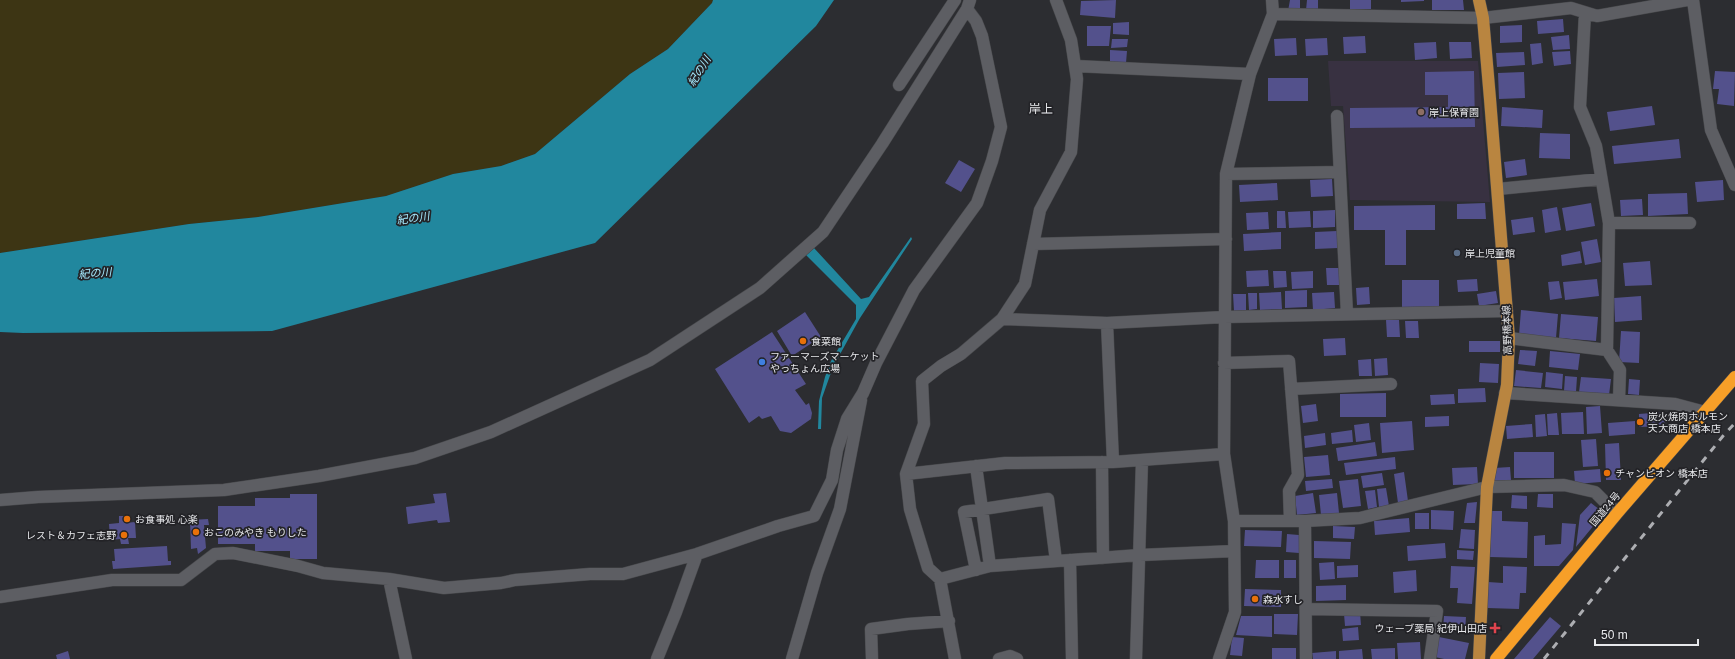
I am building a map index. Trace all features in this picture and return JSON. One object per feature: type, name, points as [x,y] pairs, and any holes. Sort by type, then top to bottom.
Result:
[{"type":"highway","name":"国道24号","points":[[1496,659],[1619,511],[1735,377]]},
{"type":"main road","name":"高野橋本線","points":[[1478,659],[1487,487],[1505,393],[1509,338],[1483,18],[1479,0]]},
{"type":"street","points":[[899,85],[955,0]]},
{"type":"street","points":[[955,659],[940,579],[928,568],[910,508],[906,474],[924,424],[922,381],[941,366],[961,354],[1002,320],[1025,284],[1040,210],[1071,152],[1077,79],[1071,40],[1056,0]]},
{"type":"street","points":[[1219,659],[1235,612],[1234,521],[1224,454],[1226,174],[1250,74],[1273,14],[1272,0],[1266,0]]},
{"type":"street","points":[[1273,14],[1483,18],[1570,8],[1597,16],[1687,0]]},
{"type":"street","points":[[1693,0],[1711,130],[1735,185]]},
{"type":"street","points":[[0,597],[112,580],[181,580],[215,554],[233,553],[298,566],[323,573],[389,579],[444,588],[501,583],[522,579],[590,574],[623,574],[697,554],[778,526],[814,516],[832,480],[837,450],[847,418],[862,393],[914,290],[977,203],[992,161],[1001,127],[982,36],[969,4]]},
{"type":"street","points":[[0,500],[38,497],[224,490],[319,476],[415,458],[491,432],[650,360],[760,288],[823,232],[882,144],[969,4]]},
{"type":"street","points":[[1585,13],[1580,107],[1596,146],[1609,223],[1607,350],[1620,370],[1619,400]]},
{"type":"street","points":[[1075,66],[1250,74]]},
{"type":"street","points":[[1337,116],[1347,314]]},
{"type":"street","points":[[1226,174],[1340,172]]},
{"type":"street","points":[[1498,189],[1601,179]]},
{"type":"street","points":[[1609,223],[1690,222]]},
{"type":"street","points":[[1033,244],[1226,240]]},
{"type":"street","points":[[1002,320],[1107,323],[1224,317],[1507,311]]},
{"type":"street","points":[[1103,558],[1107,462],[1107,323]]},
{"type":"street","points":[[1509,338],[1607,350]]},
{"type":"street","points":[[1224,363],[1289,361],[1298,475],[1289,491],[1290,521]]},
{"type":"street","points":[[1291,389],[1390,384]]},
{"type":"street","points":[[792,659],[817,573],[840,509],[862,393]]},
{"type":"street","points":[[1505,393],[1676,404],[1705,412]]},
{"type":"street","points":[[906,474],[1005,463],[1107,462],[1224,454]]},
{"type":"street","points":[[1136,659],[1142,460]]},
{"type":"street","points":[[976,466],[990,566]]},
{"type":"street","points":[[1234,521],[1305,521],[1360,518],[1487,487],[1564,485],[1595,492],[1611,508],[1619,511]]},
{"type":"street","points":[[976,570],[964,512],[1048,499],[1056,561]]},
{"type":"street","points":[[1305,521],[1306,659]]},
{"type":"street","points":[[940,579],[990,566],[1140,555],[1234,551]]},
{"type":"street","points":[[656,659],[676,612],[697,554]]},
{"type":"street","points":[[1070,560],[1072,659]]},
{"type":"street","points":[[389,579],[406,659]]},
{"type":"street","points":[[1306,609],[1437,611],[1430,659]]},
{"type":"street","points":[[872,659],[871,629],[949,621]]},
{"type":"street","points":[[999,659],[1010,656],[1017,659]]},
{"type":"shaded area","points":[[1328,61],[1478,61],[1490,202],[1350,200],[1343,106],[1331,106]]},
{"type":"sand","points":[[0,0],[713,0],[712,3],[668,49],[630,74],[535,154],[501,166],[453,174],[386,196],[258,217],[189,224],[0,253]]},
{"type":"water","name":"紀の川","points":[[713,0],[834,0],[816,26],[595,243],[272,331],[0,332],[0,253],[189,224],[258,217],[386,196],[453,174],[501,166],[535,154],[630,74],[668,49],[712,3]]},
{"type":"water","points":[[911,237],[912,239],[860,318],[833,367],[822,398],[821,429],[818,429],[819,401],[825,377],[831,361],[856,319],[856,305],[806,255],[814,248],[861,299],[869,297]]},
{"type":"building","points":[[1116,0],[1115,18],[1080,15],[1081,1]]},
{"type":"building","points":[[1290,0],[1300,0],[1300,11],[1288,11]]},
{"type":"building","points":[[1307,0],[1318,0],[1318,10],[1306,10]]},
{"type":"building","points":[[1350,0],[1371,0],[1371,9],[1350,9]]},
{"type":"building","points":[[1401,0],[1424,0],[1424,1],[1401,2]]},
{"type":"building","points":[[1432,0],[1463,0],[1464,10],[1432,10]]},
{"type":"building","points":[[1563,19],[1564,32],[1538,34],[1537,21]]},
{"type":"building","points":[[1129,22],[1129,35],[1113,34],[1113,23]]},
{"type":"building","points":[[1522,25],[1522,42],[1500,43],[1500,26]]},
{"type":"building","points":[[1087,26],[1111,26],[1109,46],[1087,46]]},
{"type":"building","points":[[1569,35],[1570,49],[1553,50],[1551,37]]},
{"type":"building","points":[[1365,36],[1366,53],[1344,54],[1343,37]]},
{"type":"building","points":[[1296,38],[1297,55],[1275,56],[1274,39]]},
{"type":"building","points":[[1327,38],[1328,55],[1306,56],[1305,39]]},
{"type":"building","points":[[1112,39],[1128,39],[1127,47],[1111,48]]},
{"type":"building","points":[[1436,42],[1437,58],[1415,60],[1414,43]]},
{"type":"building","points":[[1449,42],[1471,42],[1472,58],[1450,59]]},
{"type":"building","points":[[1541,43],[1543,63],[1532,65],[1530,44]]},
{"type":"building","points":[[1110,50],[1127,51],[1126,63],[1110,63]]},
{"type":"building","points":[[1570,51],[1571,64],[1554,66],[1552,52]]},
{"type":"building","points":[[1524,52],[1525,65],[1497,67],[1496,53]]},
{"type":"building","points":[[1474,71],[1475,127],[1350,128],[1350,108],[1448,107],[1448,95],[1425,95],[1425,72]]},
{"type":"building","points":[[1715,71],[1735,72],[1734,106],[1717,104],[1719,89],[1713,89]]},
{"type":"building","points":[[1524,72],[1525,98],[1499,99],[1498,73]]},
{"type":"building","points":[[1268,78],[1308,78],[1308,101],[1268,101]]},
{"type":"building","points":[[1652,106],[1655,125],[1610,131],[1607,112]]},
{"type":"building","points":[[1502,107],[1543,110],[1542,128],[1501,126]]},
{"type":"building","points":[[1540,133],[1570,134],[1570,159],[1539,158]]},
{"type":"building","points":[[1679,139],[1681,158],[1614,164],[1612,146]]},
{"type":"building","points":[[1525,159],[1527,175],[1506,178],[1504,162]]},
{"type":"building","points":[[959,160],[975,169],[961,192],[945,183]]},
{"type":"building","points":[[1332,179],[1333,196],[1311,197],[1310,180]]},
{"type":"building","points":[[1723,180],[1724,200],[1697,202],[1695,182]]},
{"type":"building","points":[[1277,183],[1278,200],[1240,202],[1239,185]]},
{"type":"building","points":[[1687,193],[1688,214],[1648,216],[1648,194]]},
{"type":"building","points":[[1642,199],[1643,215],[1621,216],[1620,200]]},
{"type":"building","points":[[1485,203],[1486,219],[1457,219],[1457,204]]},
{"type":"building","points":[[1591,203],[1595,226],[1566,231],[1562,208]]},
{"type":"building","points":[[1435,205],[1435,230],[1406,230],[1406,265],[1385,265],[1385,230],[1354,230],[1354,206]]},
{"type":"building","points":[[1557,207],[1561,230],[1545,233],[1542,210]]},
{"type":"building","points":[[1335,210],[1335,227],[1313,228],[1313,211]]},
{"type":"building","points":[[1277,211],[1285,211],[1286,228],[1277,228]]},
{"type":"building","points":[[1310,211],[1311,227],[1289,228],[1288,212]]},
{"type":"building","points":[[1268,212],[1269,229],[1247,230],[1246,213]]},
{"type":"building","points":[[1533,217],[1535,232],[1513,235],[1511,220]]},
{"type":"building","points":[[1337,231],[1338,248],[1315,249],[1315,232]]},
{"type":"building","points":[[1281,232],[1281,249],[1244,251],[1243,234]]},
{"type":"building","points":[[1597,239],[1601,262],[1585,265],[1581,242]]},
{"type":"building","points":[[1580,251],[1582,263],[1562,266],[1561,255]]},
{"type":"building","points":[[1650,261],[1652,285],[1625,286],[1623,263]]},
{"type":"building","points":[[1326,268],[1339,268],[1340,285],[1327,285]]},
{"type":"building","points":[[1268,270],[1269,286],[1247,287],[1246,271]]},
{"type":"building","points":[[1273,271],[1286,271],[1287,287],[1274,288]]},
{"type":"building","points":[[1313,271],[1313,288],[1292,289],[1291,272]]},
{"type":"building","points":[[1477,279],[1478,291],[1458,292],[1457,280]]},
{"type":"building","points":[[1597,279],[1599,296],[1565,300],[1563,282]]},
{"type":"building","points":[[1402,280],[1439,280],[1439,308],[1402,308]]},
{"type":"building","points":[[1559,281],[1562,298],[1550,300],[1548,282]]},
{"type":"building","points":[[1369,287],[1370,304],[1357,305],[1356,288]]},
{"type":"building","points":[[1307,290],[1307,307],[1285,308],[1285,291]]},
{"type":"building","points":[[1496,291],[1498,303],[1479,306],[1477,294]]},
{"type":"building","points":[[1281,292],[1282,309],[1260,310],[1259,293]]},
{"type":"building","points":[[1334,292],[1335,308],[1313,310],[1312,293]]},
{"type":"building","points":[[1248,293],[1257,293],[1257,309],[1249,310]]},
{"type":"building","points":[[1233,294],[1246,294],[1246,310],[1234,311]]},
{"type":"building","points":[[1641,296],[1642,320],[1615,322],[1614,298]]},
{"type":"building","points":[[1521,310],[1558,314],[1556,338],[1519,335]]},
{"type":"building","points":[[805,312],[821,337],[792,356],[777,331]]},
{"type":"building","points":[[1561,314],[1598,317],[1596,341],[1559,338]]},
{"type":"building","points":[[1386,320],[1399,320],[1400,337],[1387,337]]},
{"type":"building","points":[[1405,321],[1418,321],[1419,338],[1406,338]]},
{"type":"building","points":[[1621,331],[1640,332],[1639,363],[1619,362]]},
{"type":"building","points":[[772,332],[806,384],[795,390],[806,405],[809,403],[812,413],[811,419],[791,433],[780,431],[771,416],[762,419],[759,416],[749,423],[715,369]]},
{"type":"building","points":[[1345,338],[1346,355],[1324,356],[1323,339]]},
{"type":"building","points":[[1469,341],[1500,341],[1500,352],[1469,352]]},
{"type":"building","points":[[1520,350],[1537,351],[1535,366],[1518,364]]},
{"type":"building","points":[[1550,351],[1580,354],[1578,370],[1549,367]]},
{"type":"building","points":[[1387,358],[1388,375],[1375,376],[1374,359]]},
{"type":"building","points":[[1371,359],[1372,376],[1359,376],[1358,360]]},
{"type":"building","points":[[1480,363],[1499,364],[1498,383],[1479,382]]},
{"type":"building","points":[[1516,370],[1543,373],[1541,388],[1514,386]]},
{"type":"building","points":[[1546,372],[1563,374],[1562,389],[1545,387]]},
{"type":"building","points":[[1565,376],[1577,377],[1576,392],[1564,391]]},
{"type":"building","points":[[1581,377],[1611,379],[1609,395],[1579,392]]},
{"type":"building","points":[[1629,379],[1640,380],[1639,395],[1628,394]]},
{"type":"building","points":[[1485,388],[1486,402],[1458,403],[1458,389]]},
{"type":"building","points":[[1386,393],[1386,417],[1340,417],[1340,394]]},
{"type":"building","points":[[1454,394],[1455,404],[1431,405],[1430,395]]},
{"type":"building","points":[[1316,404],[1318,421],[1303,423],[1301,406]]},
{"type":"building","points":[[1600,406],[1602,433],[1587,434],[1586,407]]},
{"type":"building","points":[[1583,412],[1584,434],[1562,434],[1561,413]]},
{"type":"building","points":[[1664,412],[1665,426],[1639,427],[1639,414]]},
{"type":"building","points":[[1557,413],[1559,435],[1548,435],[1547,414]]},
{"type":"building","points":[[1545,414],[1547,436],[1536,437],[1535,415]]},
{"type":"building","points":[[1449,416],[1449,426],[1425,427],[1425,417]]},
{"type":"building","points":[[1412,421],[1414,450],[1382,453],[1380,423]]},
{"type":"building","points":[[1635,421],[1635,434],[1609,436],[1608,423]]},
{"type":"building","points":[[1369,423],[1371,440],[1356,442],[1354,425]]},
{"type":"building","points":[[1532,424],[1533,437],[1507,439],[1506,426]]},
{"type":"building","points":[[1352,430],[1353,442],[1332,444],[1331,433]]},
{"type":"building","points":[[1325,433],[1326,445],[1305,448],[1304,436]]},
{"type":"building","points":[[1596,439],[1598,466],[1583,467],[1581,440]]},
{"type":"building","points":[[1375,442],[1377,456],[1338,461],[1336,448]]},
{"type":"building","points":[[1619,443],[1621,480],[1606,480],[1605,444]]},
{"type":"building","points":[[1514,452],[1554,452],[1554,478],[1514,478]]},
{"type":"building","points":[[1328,455],[1330,475],[1306,477],[1304,457]]},
{"type":"building","points":[[1395,457],[1396,469],[1346,475],[1344,463]]},
{"type":"building","points":[[1477,467],[1478,484],[1453,485],[1452,468]]},
{"type":"building","points":[[1510,467],[1511,480],[1495,481],[1494,468]]},
{"type":"building","points":[[1600,469],[1601,482],[1575,484],[1574,471]]},
{"type":"building","points":[[1404,472],[1408,501],[1398,503],[1394,474]]},
{"type":"building","points":[[1382,473],[1384,485],[1363,488],[1361,476]]},
{"type":"building","points":[[1332,479],[1333,488],[1306,491],[1305,481]]},
{"type":"building","points":[[1358,479],[1361,506],[1343,508],[1339,481]]},
{"type":"building","points":[[1386,488],[1389,506],[1379,507],[1377,489]]},
{"type":"building","points":[[1375,490],[1377,507],[1368,509],[1365,491]]},
{"type":"building","points":[[446,493],[450,522],[438,523],[437,520],[408,524],[406,507],[435,503],[433,494]]},
{"type":"building","points":[[1313,493],[1316,513],[1297,515],[1295,496]]},
{"type":"building","points":[[1337,493],[1339,513],[1321,515],[1319,495]]},
{"type":"building","points":[[290,494],[317,494],[317,559],[290,559],[290,551],[255,551],[255,544],[218,544],[218,506],[255,506],[255,498],[290,498]]},
{"type":"building","points":[[1538,494],[1553,494],[1553,508],[1537,507]]},
{"type":"building","points":[[1512,495],[1527,496],[1527,509],[1511,508]]},
{"type":"building","points":[[1477,502],[1475,523],[1464,523],[1467,503]]},
{"type":"building","points":[[1591,503],[1604,513],[1576,547],[1580,515]]},
{"type":"building","points":[[1431,510],[1454,511],[1453,530],[1431,529]]},
{"type":"building","points":[[1491,511],[1502,511],[1502,521],[1528,522],[1527,558],[1490,557]]},
{"type":"building","points":[[1415,513],[1429,513],[1429,529],[1415,529]]},
{"type":"building","points":[[119,516],[124,516],[124,523],[135,522],[136,538],[128,538],[129,544],[121,544],[120,539],[110,540],[109,524],[119,523]]},
{"type":"building","points":[[1409,518],[1410,532],[1375,535],[1374,521]]},
{"type":"building","points":[[208,519],[209,525],[204,525],[206,548],[198,554],[197,548],[191,549],[190,520]]},
{"type":"building","points":[[1562,523],[1576,524],[1573,550],[1559,566],[1534,566],[1534,536],[1545,535],[1545,545],[1561,544]]},
{"type":"building","points":[[1333,526],[1355,527],[1354,539],[1333,538]]},
{"type":"building","points":[[1461,529],[1475,530],[1474,549],[1459,548]]},
{"type":"building","points":[[1245,530],[1282,531],[1281,547],[1244,546]]},
{"type":"building","points":[[1287,534],[1299,535],[1299,553],[1286,552]]},
{"type":"building","points":[[1314,541],[1351,542],[1350,559],[1314,558]]},
{"type":"building","points":[[1445,543],[1446,558],[1408,561],[1407,546]]},
{"type":"building","points":[[167,546],[168,561],[171,561],[171,565],[113,569],[112,561],[115,561],[114,549]]},
{"type":"building","points":[[1457,550],[1474,551],[1473,560],[1457,559]]},
{"type":"building","points":[[1256,560],[1279,560],[1279,578],[1255,578]]},
{"type":"building","points":[[1284,560],[1296,560],[1296,578],[1284,578]]},
{"type":"building","points":[[1334,562],[1335,579],[1320,580],[1319,563]]},
{"type":"building","points":[[1358,565],[1358,577],[1337,578],[1337,566]]},
{"type":"building","points":[[1451,566],[1475,567],[1472,604],[1457,603],[1458,588],[1450,588]]},
{"type":"building","points":[[1503,566],[1527,567],[1526,593],[1520,593],[1519,609],[1487,608],[1488,582],[1503,583]]},
{"type":"building","points":[[1416,570],[1417,591],[1394,593],[1393,572]]},
{"type":"building","points":[[1346,585],[1346,600],[1316,601],[1316,586]]},
{"type":"building","points":[[1245,589],[1281,590],[1281,607],[1244,606]]},
{"type":"building","points":[[1360,612],[1361,625],[1345,626],[1344,614]]},
{"type":"building","points":[[1274,614],[1298,614],[1297,635],[1274,634]]},
{"type":"building","points":[[1241,616],[1272,616],[1272,637],[1236,635]]},
{"type":"building","points":[[1444,616],[1466,617],[1465,631],[1443,629]]},
{"type":"building","points":[[1550,617],[1561,626],[1533,659],[1514,659]]},
{"type":"building","points":[[1358,627],[1359,640],[1343,641],[1342,629]]},
{"type":"building","points":[[1232,637],[1244,638],[1242,656],[1230,655]]},
{"type":"building","points":[[1439,637],[1469,643],[1465,659],[1444,659],[1435,657]]},
{"type":"building","points":[[1420,642],[1421,659],[1398,659],[1397,643]]},
{"type":"building","points":[[1272,648],[1296,648],[1296,659],[1272,659]]},
{"type":"building","points":[[1395,648],[1395,659],[1372,659],[1371,649]]},
{"type":"building","points":[[1362,649],[1363,659],[1339,659],[1339,651]]},
{"type":"building","points":[[68,651],[70,659],[57,659],[56,655]]},
{"type":"building","points":[[1336,651],[1336,659],[1313,659],[1312,653]]},
{"type":"railway","points":[[1544,659],[1735,423]]},
{"type":"place","name":"岸上保育園","points":[[1421,112]]},
{"type":"place","name":"岸上児童館","points":[[1457,253]]},
{"type":"place","name":"食菜館","points":[[803,341]]},
{"type":"place","name":"ファーマーズマーケット やっちょん広場","points":[[762,362]]},
{"type":"place","name":"炭火焼肉ホルモン 天大商店 橋本店","points":[[1640,422]]},
{"type":"place","name":"チャンピオン 橋本店","points":[[1607,473]]},
{"type":"place","name":"お食事処 心楽","points":[[127,519]]},
{"type":"place","name":"おこのみやき もりした","points":[[196,532]]},
{"type":"place","name":"レスト＆カフェ志野","points":[[124,535]]},
{"type":"place","name":"森水すし","points":[[1255,599]]},
{"type":"place","name":"ウェーブ薬局 紀伊山田店","points":[[1495,628]]},
{"type":"district","name":"岸上","points":[[1041,109]]}]
